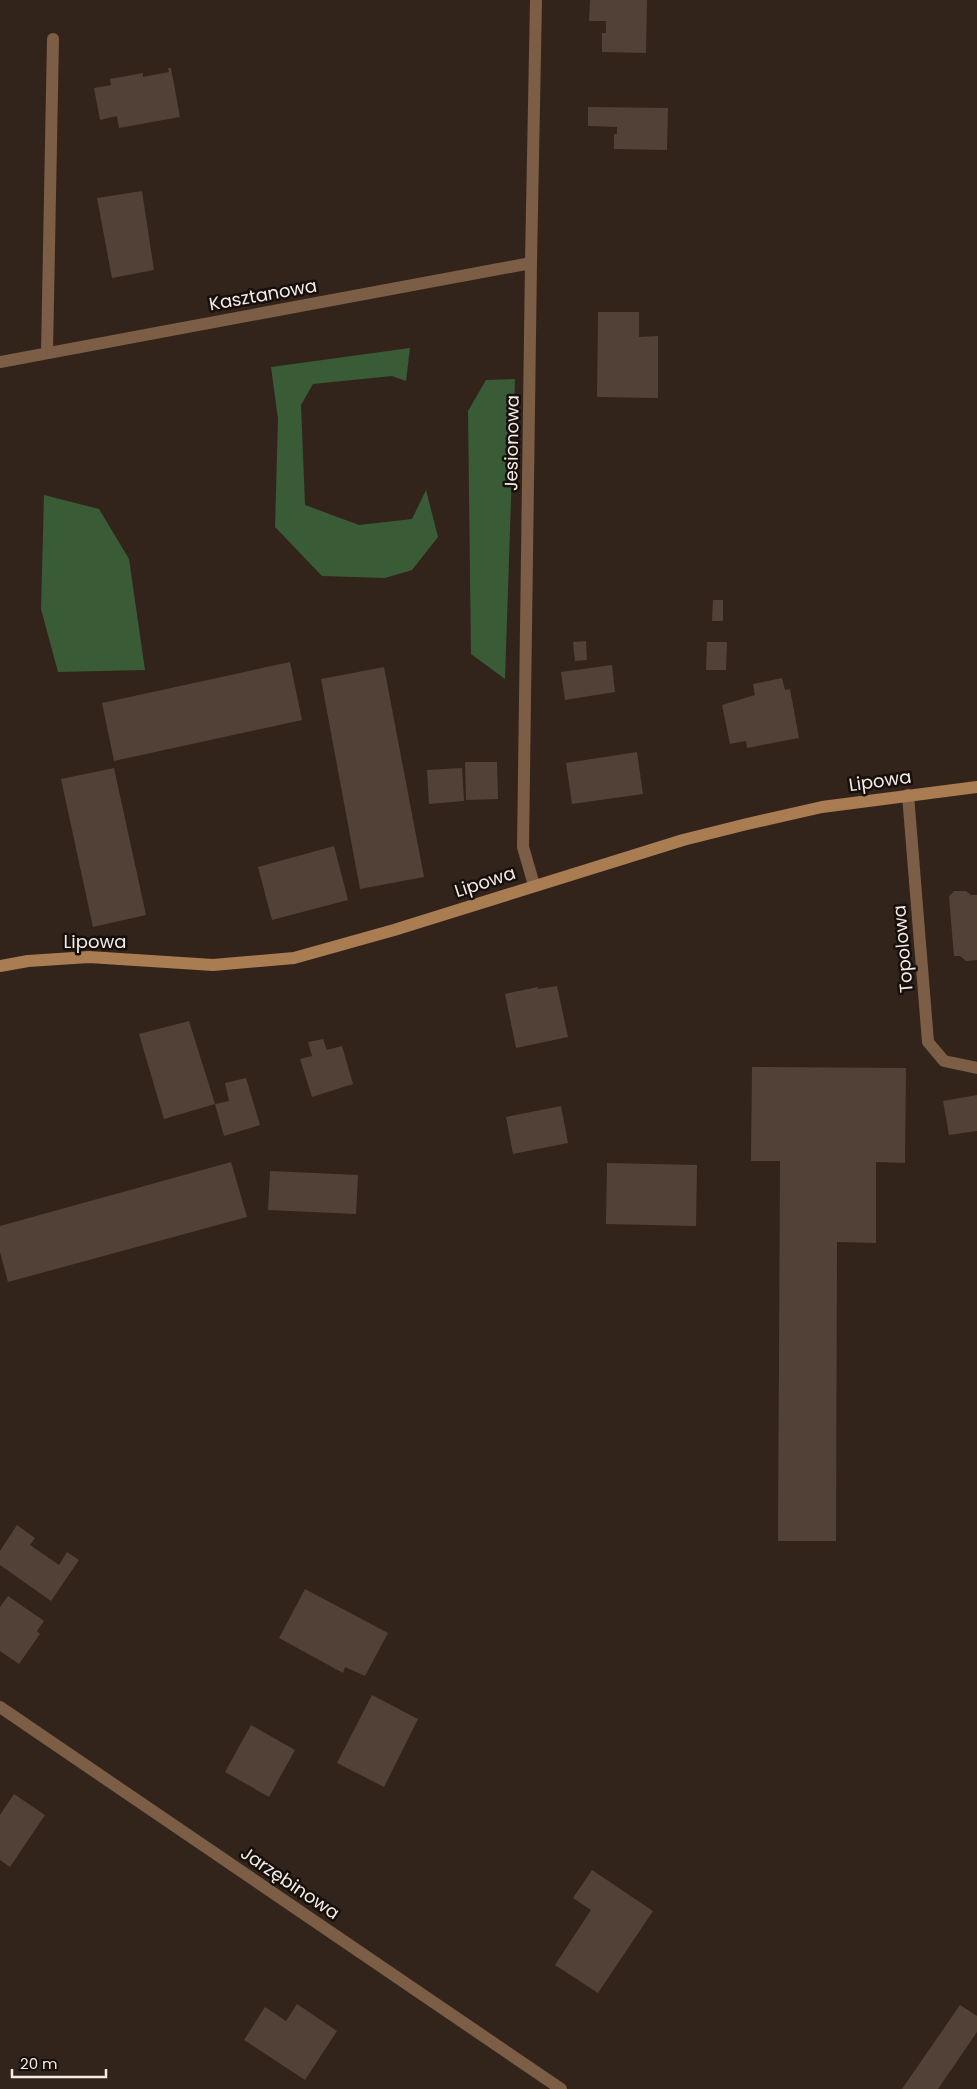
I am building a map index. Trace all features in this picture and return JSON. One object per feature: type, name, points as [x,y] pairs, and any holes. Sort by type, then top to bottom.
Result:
[{"type":"street","name":"Jesionowa","points":[[534,885],[523,847],[536,0]]},
{"type":"street","points":[[47,353],[53,39]]},
{"type":"street","name":"Kasztanowa","points":[[0,362],[531,264]]},
{"type":"street","name":"Lipowa","points":[[0,966],[28,961],[89,957],[213,965],[294,958],[394,930],[682,840],[822,807],[908,794],[977,787]]},
{"type":"street","name":"Topolowa","points":[[908,794],[928,1042],[944,1061],[977,1068]]},
{"type":"street","name":"Jarzębinowa","points":[[0,1707],[561,2089]]},
{"type":"green space","points":[[410,348],[406,381],[392,376],[313,384],[301,405],[305,505],[359,525],[412,519],[426,490],[438,537],[412,570],[385,578],[322,576],[275,527],[278,419],[271,367]]},
{"type":"green space","points":[[515,379],[505,679],[471,654],[468,411],[486,380]]},
{"type":"green space","points":[[44,495],[99,509],[129,559],[145,670],[58,672],[41,609]]},
{"type":"building","points":[[590,0],[647,0],[646,53],[602,52],[602,33],[606,33],[606,21],[589,21]]},
{"type":"building","points":[[168,68],[171,68],[180,117],[119,128],[117,116],[100,120],[94,88],[111,85],[110,79],[143,73],[143,77],[169,72]]},
{"type":"building","points":[[588,107],[668,108],[667,150],[614,149],[614,134],[617,134],[617,127],[588,126]]},
{"type":"building","points":[[142,191],[154,270],[112,278],[97,198]]},
{"type":"building","points":[[598,312],[639,312],[639,337],[658,336],[658,398],[597,397]]},
{"type":"building","points":[[713,600],[723,600],[723,621],[712,621]]},
{"type":"building","points":[[586,641],[587,660],[575,661],[573,642]]},
{"type":"building","points":[[707,642],[727,642],[726,670],[706,670]]},
{"type":"building","points":[[290,662],[302,720],[114,761],[102,703]]},
{"type":"building","points":[[612,665],[615,692],[565,700],[561,672]]},
{"type":"building","points":[[384,667],[424,877],[360,889],[321,679]]},
{"type":"building","points":[[782,678],[785,690],[790,689],[799,738],[747,748],[746,741],[730,744],[722,705],[755,695],[753,684]]},
{"type":"building","points":[[637,752],[643,794],[572,804],[566,763]]},
{"type":"building","points":[[465,762],[497,762],[498,799],[466,800]]},
{"type":"building","points":[[114,768],[146,915],[93,927],[61,779]]},
{"type":"building","points":[[462,768],[464,801],[429,804],[427,770]]},
{"type":"building","points":[[334,846],[348,900],[272,920],[258,867]]},
{"type":"building","points":[[954,891],[966,891],[971,895],[977,895],[977,960],[966,961],[960,956],[954,956],[949,897]]},
{"type":"building","points":[[557,986],[568,1037],[516,1048],[505,994],[538,987],[538,989]]},
{"type":"building","points":[[189,1021],[215,1104],[164,1119],[139,1034]]},
{"type":"building","points":[[323,1039],[327,1050],[342,1046],[353,1084],[312,1097],[300,1059],[312,1056],[308,1042]]},
{"type":"building","points":[[752,1067],[906,1068],[905,1163],[876,1162],[876,1243],[837,1242],[836,1541],[778,1541],[780,1161],[751,1161]]},
{"type":"building","points":[[246,1078],[260,1125],[224,1136],[215,1104],[229,1101],[225,1083]]},
{"type":"building","points":[[977,1095],[977,1131],[949,1135],[943,1101]]},
{"type":"building","points":[[561,1106],[568,1143],[513,1154],[506,1117]]},
{"type":"building","points":[[231,1162],[247,1217],[8,1282],[0,1252],[0,1226]]},
{"type":"building","points":[[607,1163],[697,1165],[696,1226],[606,1224]]},
{"type":"building","points":[[270,1171],[358,1175],[356,1214],[268,1210]]},
{"type":"building","points":[[17,1525],[35,1538],[30,1545],[59,1565],[67,1552],[79,1560],[51,1601],[0,1565],[0,1551]]},
{"type":"building","points":[[305,1589],[388,1633],[365,1676],[345,1667],[343,1673],[279,1638]]},
{"type":"building","points":[[8,1596],[44,1621],[37,1631],[40,1634],[19,1664],[0,1651],[0,1607]]},
{"type":"building","points":[[372,1695],[418,1719],[384,1787],[337,1763]]},
{"type":"building","points":[[251,1725],[295,1750],[269,1797],[225,1772]]},
{"type":"building","points":[[14,1794],[45,1815],[10,1867],[0,1860],[0,1815]]},
{"type":"building","points":[[592,1870],[653,1911],[598,1993],[555,1965],[591,1910],[573,1898]]},
{"type":"building","points":[[297,2004],[337,2031],[305,2080],[244,2040],[265,2007],[286,2021]]},
{"type":"building","points":[[960,2005],[977,2016],[977,2032],[938,2089],[902,2089]]}]
